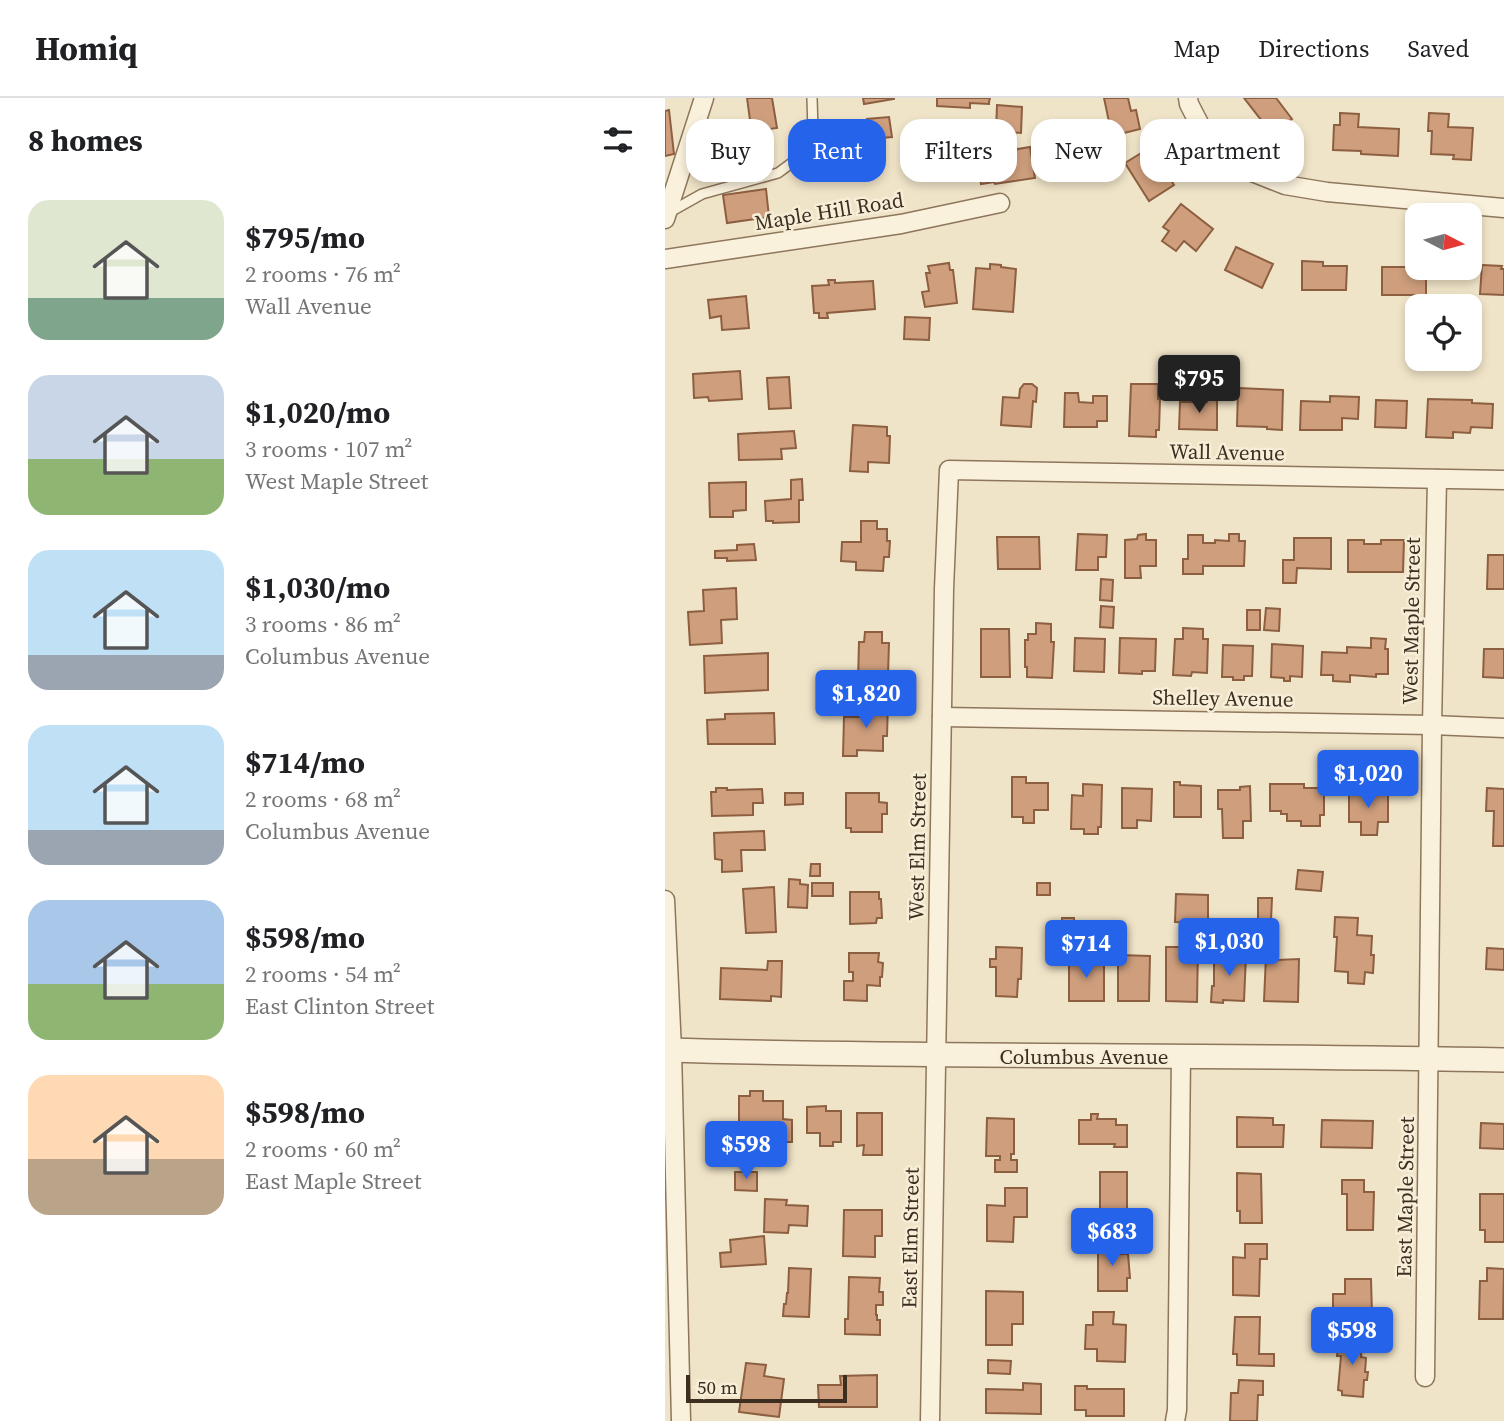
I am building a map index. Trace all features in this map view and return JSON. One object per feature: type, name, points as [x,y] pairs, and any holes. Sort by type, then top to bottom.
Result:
[{"type":"street","points":[[666,216],[704,98]]},
{"type":"street","points":[[1188,98],[1204,133],[1220,150],[1242,168],[1285,185],[1327,192],[1504,208]]},
{"type":"street","name":"Maple Hill Road","points":[[665,259],[901,224],[1000,203]]},
{"type":"street","name":"Wall Avenue","points":[[949,470],[1504,480]]},
{"type":"street","name":"West Elm Street","points":[[936,1056],[944,589],[949,470]]},
{"type":"street","name":"West Maple Street","points":[[1429,1059],[1437,479]]},
{"type":"street","name":"Shelley Avenue","points":[[942,717],[1504,728]]},
{"type":"street","points":[[665,900],[681,1421]]},
{"type":"street","name":"Columbus Avenue","points":[[669,1050],[936,1056],[1504,1060]]},
{"type":"street","name":"East Elm Street","points":[[930,1421],[936,1056]]},
{"type":"street","points":[[1175,1421],[1181,1056]]},
{"type":"street","name":"East Maple Street","points":[[1425,1377],[1429,1059]]},
{"type":"lane","points":[[666,216],[702,194],[778,173],[801,156],[813,131],[812,98]]},
{"type":"building","points":[[747,98],[772,98],[777,128],[774,128],[774,119],[750,119]]},
{"type":"building","points":[[863,98],[894,98],[894,99],[864,104]]},
{"type":"building","points":[[937,98],[990,98],[989,104],[970,103],[970,108],[937,106]]},
{"type":"building","points":[[1104,98],[1128,98],[1131,111],[1136,110],[1140,129],[1126,132],[1126,119],[1108,119]]},
{"type":"building","points":[[1244,98],[1276,98],[1292,119],[1260,119]]},
{"type":"building","points":[[997,105],[1022,107],[1021,133],[1017,133],[1017,119],[996,119]]},
{"type":"building","points":[[669,110],[674,154],[665,156],[665,111]]},
{"type":"building","points":[[1340,113],[1359,114],[1358,127],[1399,129],[1398,156],[1333,150],[1334,125],[1340,125]]},
{"type":"building","points":[[1429,113],[1449,114],[1448,127],[1473,128],[1471,160],[1453,159],[1454,155],[1431,154],[1432,131],[1428,131]]},
{"type":"building","points":[[889,117],[892,137],[886,138],[886,119],[867,119]]},
{"type":"building","points":[[1030,147],[1031,179],[1017,181],[1017,149]]},
{"type":"building","points":[[1140,154],[1140,182],[1172,182],[1174,185],[1149,201],[1126,162]]},
{"type":"building","points":[[766,189],[769,217],[727,223],[723,195]]},
{"type":"building","points":[[1181,204],[1213,229],[1196,251],[1184,241],[1176,251],[1162,241],[1169,231],[1163,227]]},
{"type":"building","points":[[1236,247],[1273,264],[1262,288],[1225,270]]},
{"type":"building","points":[[1302,261],[1323,262],[1323,266],[1347,266],[1346,290],[1302,290]]},
{"type":"building","points":[[949,263],[950,270],[953,270],[957,303],[925,307],[922,292],[929,291],[926,273],[930,273],[928,266]]},
{"type":"building","points":[[990,264],[1016,269],[1013,312],[973,309],[976,268],[990,269]]},
{"type":"building","points":[[1482,265],[1502,266],[1504,295],[1480,294]]},
{"type":"building","points":[[1382,267],[1405,267],[1405,280],[1426,280],[1426,294],[1382,295]]},
{"type":"building","points":[[828,280],[835,280],[835,283],[873,281],[875,309],[827,313],[828,318],[819,318],[819,313],[814,313],[812,286],[829,285]]},
{"type":"building","points":[[746,296],[749,328],[722,330],[721,316],[710,318],[708,300]]},
{"type":"building","points":[[905,317],[930,318],[929,340],[904,339]]},
{"type":"building","points":[[740,371],[742,399],[709,401],[708,397],[694,398],[693,374]]},
{"type":"building","points":[[789,377],[791,408],[769,409],[767,378]]},
{"type":"building","points":[[1024,384],[1032,384],[1037,388],[1031,427],[1001,425],[1003,397],[1019,398]]},
{"type":"building","points":[[1131,384],[1158,384],[1159,430],[1156,430],[1156,437],[1129,436]]},
{"type":"building","points":[[1238,388],[1283,390],[1282,430],[1237,426]]},
{"type":"building","points":[[1065,393],[1078,393],[1079,402],[1093,403],[1093,396],[1107,396],[1107,421],[1097,421],[1097,427],[1064,427]]},
{"type":"building","points":[[1330,396],[1359,397],[1358,419],[1342,418],[1342,430],[1300,430],[1301,401],[1330,402]]},
{"type":"building","points":[[1208,398],[1217,398],[1217,430],[1179,429],[1180,402],[1207,402]]},
{"type":"building","points":[[1428,399],[1472,400],[1472,403],[1493,404],[1492,428],[1471,427],[1470,433],[1453,432],[1453,438],[1426,437]]},
{"type":"building","points":[[1376,400],[1407,401],[1406,428],[1375,427]]},
{"type":"building","points":[[853,425],[887,427],[887,436],[890,436],[889,463],[868,462],[868,472],[850,471]]},
{"type":"building","points":[[794,431],[796,448],[781,449],[782,459],[739,460],[738,434]]},
{"type":"building","points":[[802,479],[803,500],[799,500],[799,522],[766,521],[765,501],[791,499],[791,480]]},
{"type":"building","points":[[746,482],[746,510],[733,511],[733,517],[710,517],[709,483]]},
{"type":"building","points":[[861,521],[877,521],[877,529],[887,529],[887,541],[890,541],[889,557],[884,557],[883,571],[856,570],[856,562],[841,561],[842,542],[861,542]]},
{"type":"building","points":[[1078,534],[1107,535],[1106,557],[1098,557],[1098,570],[1076,570]]},
{"type":"building","points":[[1146,534],[1146,540],[1156,540],[1156,566],[1140,566],[1141,578],[1125,578],[1125,540],[1137,539],[1138,535]]},
{"type":"building","points":[[1229,534],[1239,534],[1239,541],[1245,541],[1244,566],[1203,566],[1203,574],[1183,574],[1183,559],[1188,559],[1188,535],[1203,535],[1203,543],[1215,543],[1215,540],[1229,541]]},
{"type":"building","points":[[997,537],[1039,537],[1040,569],[998,569]]},
{"type":"building","points":[[1294,538],[1331,538],[1331,569],[1297,568],[1296,583],[1283,583],[1283,560],[1294,560]]},
{"type":"building","points":[[1348,540],[1381,544],[1381,540],[1404,540],[1403,572],[1348,572]]},
{"type":"building","points":[[754,544],[756,560],[727,561],[727,558],[715,558],[715,551],[737,550],[737,545]]},
{"type":"building","points":[[1488,555],[1504,555],[1504,589],[1487,589]]},
{"type":"building","points":[[1101,579],[1113,580],[1112,601],[1100,600]]},
{"type":"building","points":[[736,588],[737,619],[721,620],[722,643],[690,645],[688,612],[704,611],[703,590]]},
{"type":"building","points":[[1101,606],[1114,607],[1113,628],[1100,627]]},
{"type":"building","points":[[1266,608],[1280,609],[1279,631],[1264,630]]},
{"type":"building","points":[[1247,610],[1260,610],[1260,630],[1247,630]]},
{"type":"building","points":[[1036,623],[1051,624],[1051,642],[1054,642],[1052,678],[1027,677],[1025,640],[1028,640],[1028,634],[1036,634]]},
{"type":"building","points":[[1183,628],[1203,629],[1203,639],[1208,639],[1207,673],[1173,675],[1175,639],[1183,639]]},
{"type":"building","points":[[981,629],[1009,629],[1010,677],[981,677]]},
{"type":"building","points":[[865,632],[882,632],[882,643],[889,643],[888,675],[874,675],[874,682],[858,682],[859,642],[864,642]]},
{"type":"building","points":[[1075,638],[1105,639],[1104,672],[1074,671]]},
{"type":"building","points":[[1120,638],[1156,639],[1155,671],[1142,671],[1142,674],[1119,673]]},
{"type":"building","points":[[1371,638],[1386,639],[1388,674],[1376,674],[1376,677],[1350,675],[1350,682],[1333,681],[1333,675],[1321,675],[1322,652],[1347,653],[1347,647],[1371,648]]},
{"type":"building","points":[[1272,644],[1303,646],[1302,677],[1290,676],[1290,681],[1284,681],[1284,678],[1271,677]]},
{"type":"building","points":[[1223,645],[1253,646],[1252,676],[1244,676],[1244,680],[1222,677]]},
{"type":"building","points":[[1484,649],[1504,649],[1504,678],[1483,677]]},
{"type":"building","points":[[768,653],[768,690],[705,693],[704,656]]},
{"type":"building","points":[[865,702],[888,702],[887,736],[883,736],[883,751],[857,750],[857,756],[843,756],[844,717],[865,717]]},
{"type":"building","points":[[774,713],[775,744],[708,744],[707,720],[725,719],[725,714]]},
{"type":"building","points":[[1012,777],[1026,777],[1026,783],[1048,783],[1048,810],[1034,810],[1034,823],[1023,823],[1023,817],[1012,817]]},
{"type":"building","points":[[1174,782],[1201,786],[1201,817],[1174,817]]},
{"type":"building","points":[[1083,784],[1102,785],[1101,827],[1098,827],[1098,834],[1084,834],[1084,829],[1071,829],[1072,795],[1083,796]]},
{"type":"building","points":[[1270,784],[1304,784],[1304,788],[1324,788],[1324,815],[1320,815],[1320,826],[1301,826],[1301,821],[1287,821],[1287,814],[1281,814],[1281,811],[1270,811]]},
{"type":"building","points":[[1250,786],[1251,821],[1243,821],[1243,838],[1223,838],[1218,790],[1240,790],[1240,787]]},
{"type":"building","points":[[716,788],[762,789],[763,803],[753,803],[753,815],[712,816],[711,792],[716,792]]},
{"type":"building","points":[[1122,788],[1152,789],[1151,821],[1137,820],[1137,828],[1122,828]]},
{"type":"building","points":[[1349,788],[1366,788],[1366,794],[1388,793],[1388,822],[1378,822],[1377,835],[1361,835],[1361,822],[1349,822]]},
{"type":"building","points":[[1487,788],[1504,789],[1504,846],[1493,846],[1494,811],[1486,811]]},
{"type":"building","points":[[785,793],[803,793],[803,804],[785,805]]},
{"type":"building","points":[[846,793],[879,793],[879,802],[887,803],[887,814],[882,814],[882,832],[851,832],[851,828],[846,828]]},
{"type":"building","points":[[764,831],[765,850],[741,850],[742,871],[722,872],[722,860],[715,859],[714,833]]},
{"type":"building","points":[[811,864],[820,864],[820,876],[810,876]]},
{"type":"building","points":[[1298,870],[1323,872],[1321,891],[1296,889]]},
{"type":"building","points":[[789,879],[800,880],[800,884],[808,885],[807,908],[788,907]]},
{"type":"building","points":[[812,883],[833,883],[833,896],[812,896]]},
{"type":"building","points":[[1037,883],[1050,883],[1050,895],[1037,895]]},
{"type":"building","points":[[774,887],[776,932],[746,933],[743,889]]},
{"type":"building","points":[[850,892],[879,892],[882,918],[877,918],[876,923],[850,924]]},
{"type":"building","points":[[1176,894],[1208,895],[1208,923],[1175,922]]},
{"type":"building","points":[[1258,898],[1272,898],[1271,920],[1258,920]]},
{"type":"building","points":[[1335,917],[1358,918],[1357,935],[1372,936],[1373,973],[1365,972],[1364,984],[1348,983],[1348,972],[1335,971]]},
{"type":"building","points":[[1062,918],[1074,918],[1074,939],[1062,939]]},
{"type":"building","points":[[996,947],[1022,948],[1021,979],[1018,979],[1017,997],[996,996],[996,967],[990,967],[990,959],[996,959]]},
{"type":"building","points":[[1166,947],[1198,947],[1197,1002],[1166,1001]]},
{"type":"building","points":[[1487,948],[1504,949],[1504,970],[1486,969]]},
{"type":"building","points":[[849,953],[879,953],[878,962],[883,963],[880,986],[867,985],[867,1001],[844,1000],[844,981],[853,981],[853,972],[849,972]]},
{"type":"building","points":[[1118,955],[1150,956],[1149,1001],[1118,1001]]},
{"type":"building","points":[[1214,955],[1246,955],[1244,1001],[1211,1002]]},
{"type":"building","points":[[1266,956],[1277,956],[1277,960],[1299,959],[1298,1002],[1264,1001]]},
{"type":"building","points":[[1069,960],[1104,960],[1104,1001],[1069,1001]]},
{"type":"building","points":[[768,961],[782,961],[781,997],[771,996],[771,1001],[720,999],[721,968],[767,970]]},
{"type":"building","points":[[750,1091],[763,1091],[763,1101],[783,1101],[783,1119],[792,1120],[792,1142],[755,1142],[756,1131],[739,1131],[739,1096],[750,1096]]},
{"type":"building","points":[[826,1106],[826,1111],[841,1111],[841,1142],[833,1142],[833,1146],[820,1146],[820,1133],[807,1133],[807,1107]]},
{"type":"building","points":[[857,1113],[882,1113],[882,1155],[863,1155],[864,1145],[857,1146]]},
{"type":"building","points":[[1091,1114],[1098,1114],[1097,1119],[1116,1119],[1116,1125],[1127,1125],[1127,1147],[1114,1147],[1115,1144],[1079,1144],[1079,1120],[1091,1120]]},
{"type":"building","points":[[1237,1117],[1273,1118],[1273,1125],[1284,1125],[1283,1147],[1237,1147]]},
{"type":"building","points":[[987,1118],[1014,1119],[1014,1154],[1011,1154],[1011,1160],[1017,1160],[1017,1172],[995,1172],[995,1160],[1000,1160],[1000,1156],[986,1156]]},
{"type":"building","points":[[1322,1120],[1373,1121],[1372,1148],[1321,1147]]},
{"type":"building","points":[[1481,1123],[1504,1124],[1504,1149],[1480,1148]]},
{"type":"building","points":[[735,1172],[757,1172],[757,1191],[735,1190]]},
{"type":"building","points":[[1100,1172],[1127,1172],[1127,1209],[1106,1210],[1106,1222],[1082,1222],[1082,1210],[1100,1210]]},
{"type":"building","points":[[1237,1173],[1261,1174],[1262,1223],[1240,1223],[1240,1211],[1237,1211]]},
{"type":"building","points":[[1342,1180],[1364,1180],[1364,1192],[1374,1192],[1373,1230],[1347,1230],[1347,1194],[1342,1194]]},
{"type":"building","points":[[1005,1188],[1027,1188],[1027,1217],[1014,1217],[1013,1242],[987,1241],[987,1205],[1005,1206]]},
{"type":"building","points":[[1480,1194],[1504,1194],[1504,1242],[1485,1242],[1485,1230],[1480,1230]]},
{"type":"building","points":[[765,1199],[787,1200],[786,1205],[808,1206],[807,1226],[789,1225],[788,1233],[764,1232]]},
{"type":"building","points":[[844,1210],[882,1210],[882,1236],[875,1236],[875,1257],[843,1256]]},
{"type":"building","points":[[764,1236],[766,1264],[721,1267],[720,1253],[731,1252],[730,1240]]},
{"type":"building","points":[[1098,1242],[1120,1242],[1120,1254],[1128,1254],[1130,1278],[1127,1278],[1127,1291],[1098,1291]]},
{"type":"building","points":[[1245,1244],[1267,1244],[1267,1259],[1260,1259],[1259,1296],[1233,1295],[1233,1257],[1245,1258]]},
{"type":"building","points":[[789,1268],[811,1269],[809,1317],[783,1316],[788,1293]]},
{"type":"building","points":[[1487,1268],[1504,1269],[1503,1319],[1479,1319],[1480,1281],[1487,1281]]},
{"type":"building","points":[[849,1277],[880,1278],[879,1292],[883,1292],[883,1305],[876,1305],[876,1315],[877,1320],[880,1320],[880,1335],[845,1334]]},
{"type":"building","points":[[1345,1279],[1371,1279],[1372,1315],[1363,1315],[1363,1327],[1341,1326],[1342,1314],[1333,1314],[1333,1294],[1345,1294]]},
{"type":"building","points":[[986,1291],[1023,1292],[1023,1324],[1012,1324],[1012,1345],[986,1345]]},
{"type":"building","points":[[1093,1312],[1114,1312],[1113,1324],[1126,1325],[1125,1362],[1097,1361],[1097,1349],[1085,1349],[1086,1325],[1093,1325]]},
{"type":"building","points":[[1235,1317],[1260,1317],[1259,1354],[1274,1354],[1274,1366],[1237,1365],[1237,1354],[1233,1354]]},
{"type":"building","points":[[1339,1336],[1362,1338],[1361,1357],[1366,1358],[1365,1372],[1368,1372],[1367,1380],[1364,1380],[1363,1397],[1342,1395],[1342,1391],[1338,1390],[1341,1356],[1337,1356]]},
{"type":"building","points":[[988,1360],[1011,1361],[1010,1374],[988,1373]]},
{"type":"building","points":[[746,1363],[766,1365],[764,1376],[784,1379],[779,1417],[739,1412]]},
{"type":"building","points":[[877,1375],[877,1407],[819,1407],[818,1385],[841,1385],[840,1376]]},
{"type":"building","points":[[1239,1380],[1263,1381],[1263,1395],[1258,1395],[1257,1421],[1230,1421],[1231,1393],[1238,1393]]},
{"type":"building","points":[[1023,1383],[1041,1384],[1041,1414],[986,1413],[986,1389],[1023,1390]]},
{"type":"building","points":[[1075,1386],[1087,1386],[1087,1389],[1124,1389],[1124,1416],[1086,1416],[1086,1410],[1075,1410]]}]
